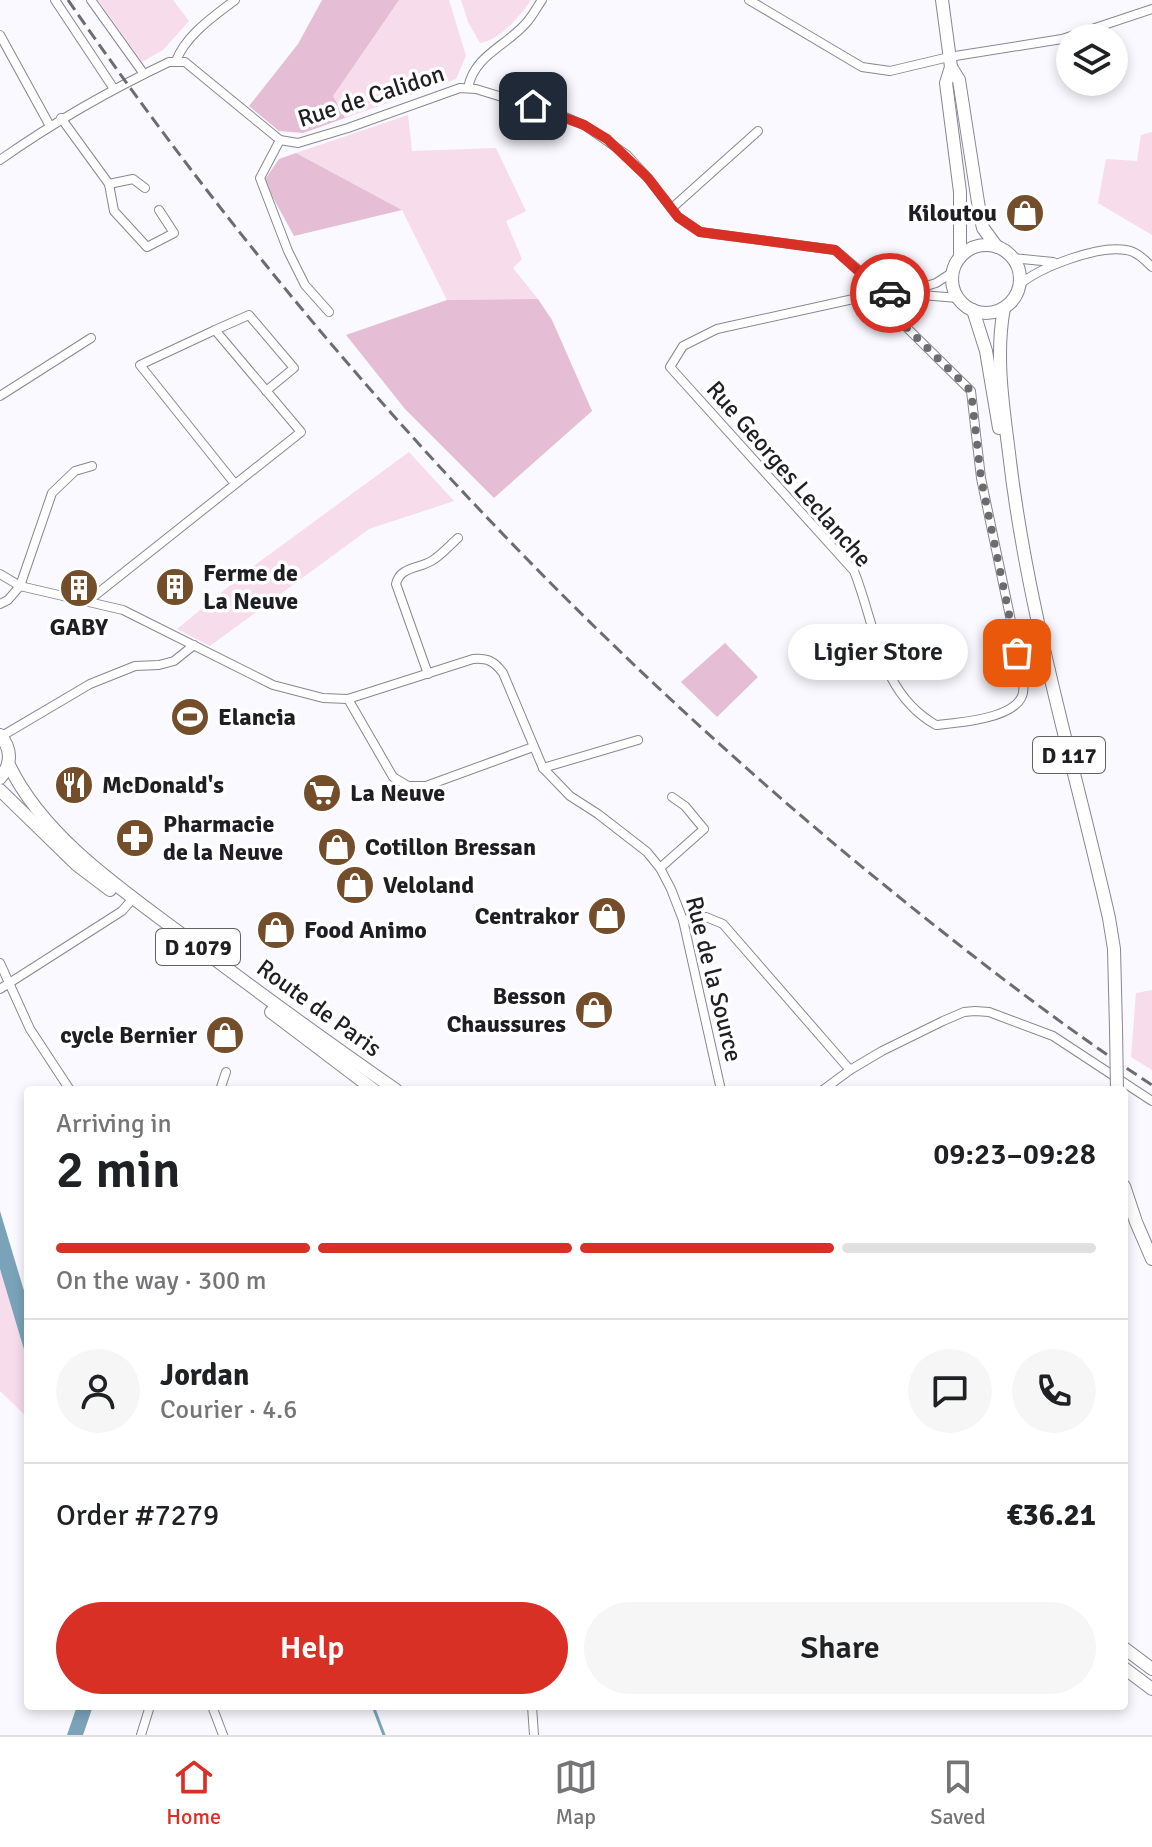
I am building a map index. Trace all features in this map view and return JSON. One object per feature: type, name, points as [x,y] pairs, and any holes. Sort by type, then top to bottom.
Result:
[{"type":"main road","points":[[942,0],[950,62],[946,83],[960,192],[960,257],[952,281],[958,298],[973,310],[994,312],[1011,302],[1019,285],[1017,266],[983,228],[959,80],[950,62]]},
{"type":"main road","points":[[960,257],[977,246],[997,247]]},
{"type":"main road","name":"D 117","points":[[1004,308],[1001,388],[1012,482],[1032,599],[1109,918],[1114,949],[1117,1086]]},
{"type":"main road","name":"D 117","points":[[973,310],[986,351],[994,407],[1012,482]]},
{"type":"main road","name":"Route de Paris","points":[[1,736],[9,750],[9,765],[18,784],[82,857],[268,1000],[390,1086]]},
{"type":"main road","points":[[0,778],[9,765]]},
{"type":"main road","name":"Route de Paris","points":[[0,790],[77,865],[369,1086]]},
{"type":"main road","points":[[1128,1198],[1152,1259]]},
{"type":"main road","points":[[1128,1651],[1152,1669]]},
{"type":"main road","points":[[1128,1671],[1152,1689]]},
{"type":"street","points":[[55,0],[114,89]]},
{"type":"street","points":[[91,0],[144,74]]},
{"type":"street","points":[[0,160],[61,118],[144,74],[176,61],[182,47],[235,0]]},
{"type":"street","points":[[468,88],[470,75],[477,65],[527,23],[542,0]]},
{"type":"street","points":[[749,0],[862,67],[890,71],[1062,39],[1152,9]]},
{"type":"street","points":[[0,35],[4,51],[50,126]]},
{"type":"street","name":"Rue de Calidon","points":[[176,61],[185,62],[280,140],[298,143],[438,95],[468,88],[561,115],[584,125],[627,155],[678,217],[700,232],[835,250],[885,292],[958,298]]},
{"type":"street","points":[[61,118],[109,184],[114,211],[147,247],[174,233],[159,210]]},
{"type":"street","points":[[672,208],[758,131]]},
{"type":"street","points":[[280,140],[260,178],[288,251],[305,285],[329,312]]},
{"type":"street","points":[[109,184],[133,179],[145,188]]},
{"type":"street","points":[[1019,285],[1041,270],[1097,252],[1126,250],[1152,267]]},
{"type":"street","points":[[1012,258],[1038,262],[1066,260]]},
{"type":"street","name":"Rue de Calidon","points":[[896,294],[936,283],[953,272]]},
{"type":"street","name":"Rue Georges Leclanche","points":[[885,292],[717,329],[683,346],[670,367],[854,571],[867,603],[886,672],[909,704],[936,725],[962,723],[998,715],[1016,705],[1022,697],[1024,683],[981,478],[971,391],[901,322],[896,294]]},
{"type":"street","points":[[235,484],[140,365],[249,315],[294,368],[266,391]]},
{"type":"street","points":[[88,601],[301,432],[215,330]]},
{"type":"street","points":[[2,391],[91,338]]},
{"type":"street","points":[[0,604],[20,586],[52,493],[75,471],[92,466]]},
{"type":"street","points":[[428,674],[396,584],[397,578],[402,572],[432,561],[458,538]]},
{"type":"street","name":"Rue de la Source","points":[[0,574],[20,586],[88,601],[144,619],[273,685],[323,698],[348,699],[473,659],[486,658],[495,662],[503,673],[543,768],[570,796],[647,852],[660,868],[683,920],[720,1086]]},
{"type":"street","points":[[1,736],[90,684],[135,666],[174,661],[194,645]]},
{"type":"street","points":[[348,699],[393,777],[408,786],[426,786],[533,747]]},
{"type":"street","points":[[543,768],[638,740]]},
{"type":"street","points":[[660,868],[704,829],[685,806],[672,797]]},
{"type":"street","points":[[0,989],[122,911],[129,903]]},
{"type":"street","points":[[683,920],[706,917],[723,924],[850,1070]]},
{"type":"street","points":[[0,963],[30,1029],[67,1086]]},
{"type":"street","points":[[828,1086],[850,1070],[943,1021],[975,1011],[989,1012],[1053,1036],[1152,1101]]},
{"type":"street","points":[[221,1086],[226,1072]]},
{"type":"street","points":[[141,1735],[149,1710]]},
{"type":"street","points":[[214,1710],[223,1735]]},
{"type":"street","points":[[532,1710],[534,1735]]},
{"type":"shaded area","points":[[98,0],[173,0],[189,21],[163,50],[142,62]]},
{"type":"shaded area","points":[[322,0],[399,0],[333,96],[345,118],[303,133],[279,131],[249,106],[298,44]]},
{"type":"shaded area","points":[[399,0],[449,0],[466,56],[456,79],[345,118],[332,96]]},
{"type":"shaded area","points":[[461,0],[531,0],[502,33],[480,43],[468,22]]},
{"type":"shaded area","points":[[408,115],[412,151],[496,148],[526,211],[506,221],[522,259],[513,268],[538,299],[447,300],[402,210],[296,153]]},
{"type":"shaded area","points":[[1152,132],[1152,235],[1098,203],[1106,159],[1137,161],[1141,135]]},
{"type":"shaded area","points":[[296,153],[402,210],[294,236],[264,181],[279,159]]},
{"type":"shaded area","points":[[538,299],[552,320],[592,411],[494,498],[405,409],[346,335],[447,300]]},
{"type":"shaded area","points":[[409,452],[454,501],[369,529],[210,646],[177,629],[255,565]]},
{"type":"shaded area","points":[[725,643],[758,677],[717,717],[681,682]]},
{"type":"shaded area","points":[[1152,990],[1152,1070],[1131,1057],[1136,993]]},
{"type":"shaded area","points":[[0,1269],[24,1350],[24,1414],[0,1391]]},
{"type":"water","points":[[0,1211],[24,1291],[24,1350],[0,1269]]},
{"type":"water","points":[[76,1710],[92,1710],[83,1735],[67,1735]]},
{"type":"waterway","points":[[375,1710],[384,1735]]},
{"type":"railway","points":[[68,0],[245,239],[339,353],[437,464],[538,571],[753,774],[867,871],[1007,982],[1152,1085]]},
{"type":"way so far","points":[[890,293],[896,294],[901,322],[971,391],[981,478],[1017,653]]},
{"type":"place","name":"Kiloutou","points":[[1025,213]]},
{"type":"place","name":"Ferme de La Neuve","points":[[175,587]]},
{"type":"place","name":"GABY","points":[[79,588]]},
{"type":"place","name":"Ligier Store","points":[[1017,653]]},
{"type":"place","name":"Elancia","points":[[190,717]]},
{"type":"place","name":"McDonald's","points":[[74,785]]},
{"type":"place","name":"La Neuve","points":[[322,793]]},
{"type":"place","name":"Pharmacie de la Neuve","points":[[135,838]]},
{"type":"place","name":"Cotillon Bressan","points":[[337,847]]},
{"type":"place","name":"Veloland","points":[[355,885]]},
{"type":"place","name":"Centrakor","points":[[607,916]]},
{"type":"place","name":"Food Animo","points":[[276,930]]},
{"type":"place","name":"Besson Chaussures","points":[[594,1010]]},
{"type":"place","name":"cycle Bernier","points":[[225,1035]]},
{"type":"route","points":[[533,106],[584,125],[607,139],[648,178],[678,217],[700,232],[835,250],[875,286],[890,293]]}]
